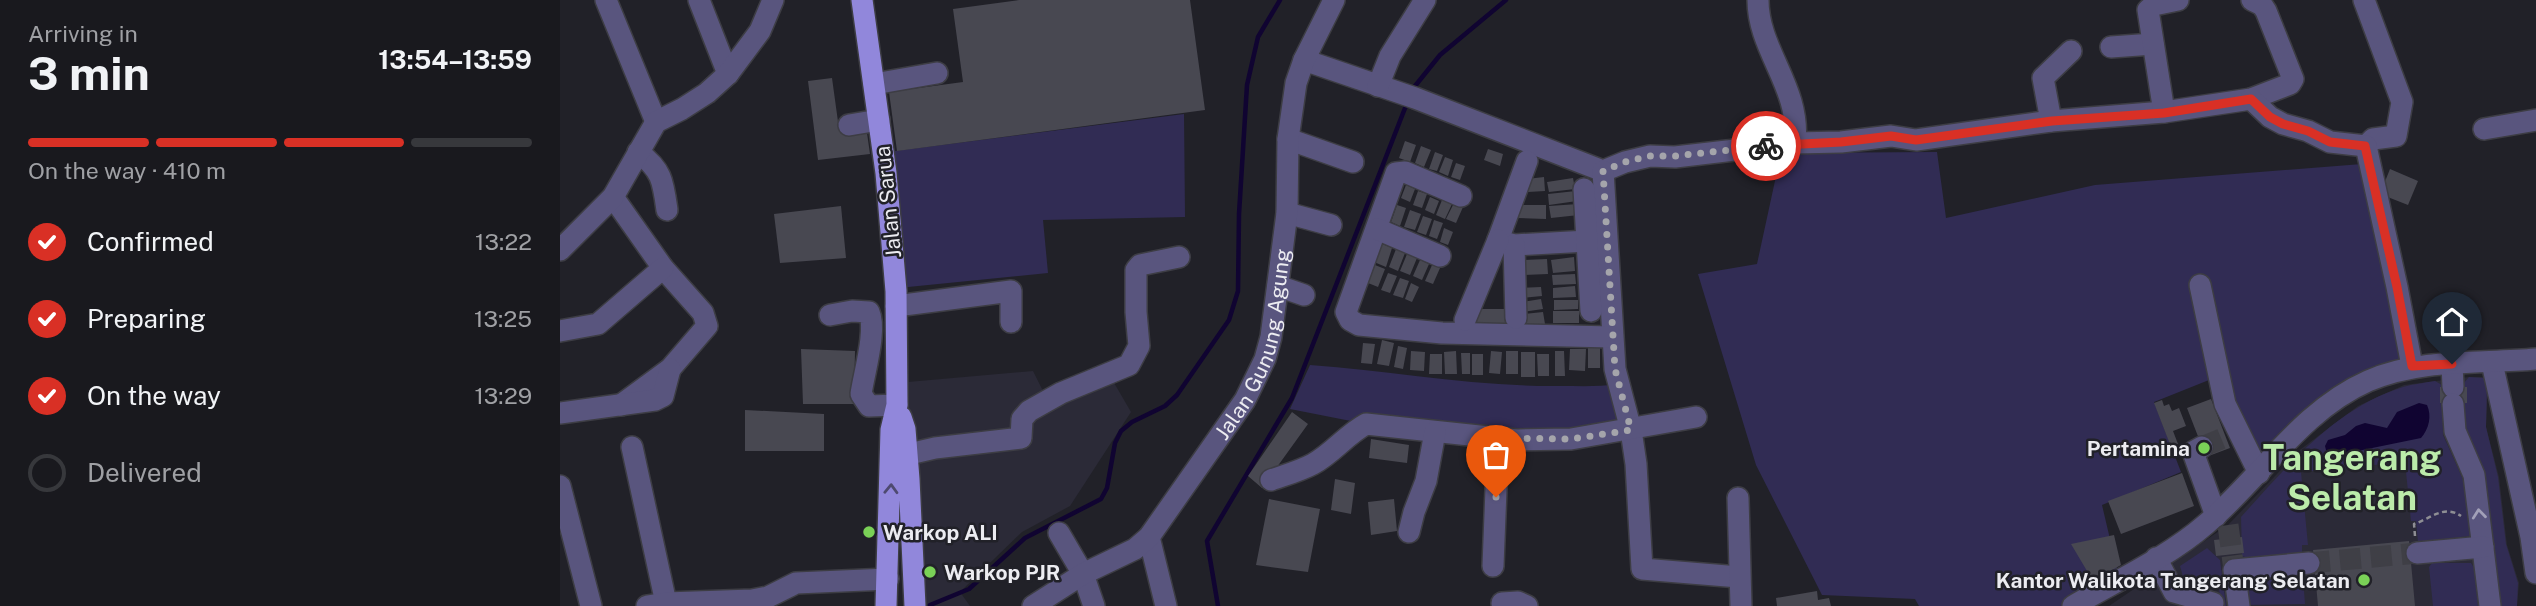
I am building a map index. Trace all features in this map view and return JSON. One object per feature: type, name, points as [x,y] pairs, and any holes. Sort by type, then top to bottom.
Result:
[{"type":"main road","name":"Jalan Sarua","points":[[862,0],[890,216],[896,306],[897,405],[905,429],[899,456],[886,606]]},
{"type":"main road","name":"Jalan Sarua","points":[[899,456],[915,606]]},
{"type":"street","points":[[606,0],[656,122]]},
{"type":"street","points":[[699,0],[728,74]]},
{"type":"street","points":[[560,250],[613,198],[656,122],[707,93],[728,74],[760,31],[773,0]]},
{"type":"street","name":"Jalan Gunung Agung","points":[[1033,606],[1083,573],[1135,549],[1149,537],[1245,400],[1265,359],[1271,337],[1287,213],[1288,139],[1296,83],[1304,60],[1334,0]]},
{"type":"street","points":[[1378,86],[1390,56],[1425,0]]},
{"type":"street","points":[[1758,0],[1766,35],[1791,97],[1797,126],[1795,143]]},
{"type":"street","points":[[2164,113],[2149,9],[2178,0]]},
{"type":"street","points":[[1304,60],[1603,171],[1650,156],[1891,136],[1916,140],[2052,121],[2164,113],[2251,99],[2290,84],[2293,79],[2266,11],[2262,5],[2252,0]]},
{"type":"street","points":[[2251,99],[2270,117],[2330,142],[2365,146],[2373,139],[2396,136],[2403,102],[2364,0]]},
{"type":"street","points":[[2111,47],[2153,44]]},
{"type":"street","points":[[2052,121],[2043,78],[2071,51]]},
{"type":"street","points":[[874,84],[937,73]]},
{"type":"street","points":[[849,125],[879,120]]},
{"type":"street","points":[[2484,129],[2536,120]]},
{"type":"street","points":[[1288,139],[1353,162]]},
{"type":"street","points":[[2365,146],[2412,366]]},
{"type":"street","points":[[638,152],[658,170],[667,210]]},
{"type":"street","points":[[1465,320],[1506,243],[1527,161]]},
{"type":"street","points":[[1591,311],[1603,171]]},
{"type":"street","points":[[1461,196],[1405,172],[1396,173],[1346,312],[1350,320],[1359,325],[1442,333],[1612,337]]},
{"type":"street","points":[[1584,189],[1597,240],[1615,369],[1631,430],[1646,576],[1739,577]]},
{"type":"street","points":[[560,413],[621,405],[670,369],[707,326],[703,313],[663,268],[613,198]]},
{"type":"street","points":[[1287,213],[1331,225]]},
{"type":"street","points":[[1377,229],[1440,256]]},
{"type":"street","points":[[1506,243],[1597,240]]},
{"type":"street","points":[[1506,243],[1516,318]]},
{"type":"street","points":[[899,456],[936,448],[1021,438],[1023,419],[1029,411],[1061,393],[1129,365],[1139,345],[1136,270],[1140,265],[1179,257]]},
{"type":"street","points":[[560,331],[598,324],[663,268]]},
{"type":"street","points":[[2200,285],[2225,404],[2254,478]]},
{"type":"street","points":[[1278,286],[1304,295]]},
{"type":"street","points":[[896,306],[1011,291],[1011,323]]},
{"type":"street","points":[[830,315],[852,311],[869,312],[872,318],[871,329],[861,394],[869,406],[897,405]]},
{"type":"street","points":[[2073,606],[2203,527],[2314,415],[2343,393],[2370,380],[2412,366],[2536,359]]},
{"type":"street","points":[[2492,363],[2536,573]]},
{"type":"street","points":[[2452,364],[2455,431],[2474,475],[2490,606]]},
{"type":"street","points":[[1271,480],[1313,464],[1366,424],[1498,438],[1571,439],[1696,417]]},
{"type":"street","points":[[1409,532],[1426,481],[1435,432]]},
{"type":"street","points":[[2226,437],[2254,478]]},
{"type":"street","points":[[1493,566],[1498,438]]},
{"type":"street","points":[[632,447],[657,604],[751,600],[768,597],[796,583],[888,579]]},
{"type":"street","points":[[2202,447],[2193,452],[2216,516]]},
{"type":"street","points":[[560,486],[591,606]]},
{"type":"street","points":[[1738,498],[1741,606]]},
{"type":"street","points":[[1059,533],[1083,573],[1094,606]]},
{"type":"street","points":[[1149,537],[1166,606]]},
{"type":"street","points":[[2417,553],[2483,547]]},
{"type":"street","points":[[2156,558],[2174,592],[2213,603]]},
{"type":"street","points":[[2239,606],[2234,570],[2309,563]]},
{"type":"street","points":[[1502,603],[1518,602],[1528,606]]},
{"type":"path","points":[[2414,524],[2450,510],[2469,522],[2480,525]]},
{"type":"shaded area","points":[[1184,114],[1185,217],[1043,220],[1048,273],[898,288],[887,152]]},
{"type":"shaded area","points":[[1937,152],[1946,218],[2095,185],[2362,164],[2400,363],[2256,472],[2209,380],[2154,402],[2181,472],[2102,505],[2118,573],[2062,606],[1919,606],[1915,599],[1822,595],[1756,465],[1698,274],[1757,264],[1781,153]]},
{"type":"shaded area","points":[[1310,365],[1529,386],[1619,384],[1631,430],[1571,439],[1366,424],[1290,409]]},
{"type":"shaded area","points":[[1106,369],[1131,412],[1070,506],[1022,532],[960,592],[970,606],[911,606],[908,382],[1033,371],[1043,391]]},
{"type":"shaded area","points":[[2469,377],[2483,378],[2487,383],[2486,427],[2498,477],[2506,544],[2518,583],[2517,606],[2497,606],[2487,485],[2462,427],[2463,384]]},
{"type":"shaded area","points":[[2483,377],[2488,383],[2486,427],[2499,477],[2507,545],[2519,583],[2517,606],[2109,606],[2228,525],[2301,449],[2358,406],[2404,385]]},
{"type":"shaded area","points":[[2435,381],[2442,385],[2443,435],[2466,486],[2470,536],[2418,542],[2416,521],[2411,521],[2405,462],[2301,472],[2308,545],[2302,545],[2302,552],[2248,558],[2242,556],[2241,517],[2314,441],[2355,409],[2378,397],[2403,387]]},
{"type":"shaded area","points":[[2419,403],[2427,405],[2429,414],[2428,427],[2421,438],[2338,455],[2326,450],[2328,440],[2345,435],[2365,423],[2387,428],[2397,412]]},
{"type":"shaded area","points":[[2207,548],[2220,560],[2226,606],[2221,606],[2218,579],[2184,580],[2180,566]]},
{"type":"shaded area","points":[[2432,563],[2471,563],[2474,568],[2478,606],[2433,606],[2429,567]]},
{"type":"shaded area","points":[[2303,577],[2305,604],[2246,605],[2246,582]]},
{"type":"building","points":[[1019,0],[1190,0],[1205,110],[897,151],[889,92],[963,82],[953,9]]},
{"type":"building","points":[[832,78],[839,129],[866,126],[870,154],[818,160],[808,81]]},
{"type":"building","points":[[1405,141],[1416,145],[1410,162],[1399,158]]},
{"type":"building","points":[[1421,146],[1431,150],[1424,167],[1415,163]]},
{"type":"building","points":[[1488,149],[1503,154],[1500,166],[1484,160]]},
{"type":"building","points":[[1435,152],[1443,155],[1437,171],[1429,169]]},
{"type":"building","points":[[1445,157],[1453,160],[1448,176],[1439,172]]},
{"type":"building","points":[[1456,163],[1465,166],[1460,180],[1451,177]]},
{"type":"building","points":[[2390,169],[2418,181],[2408,205],[2380,194]]},
{"type":"building","points":[[1544,177],[1545,191],[1528,192],[1527,179]]},
{"type":"building","points":[[1573,178],[1575,189],[1549,192],[1547,182]]},
{"type":"building","points":[[1406,185],[1415,189],[1410,202],[1401,198]]},
{"type":"building","points":[[1418,191],[1427,194],[1422,208],[1413,205]]},
{"type":"building","points":[[1576,191],[1577,201],[1549,205],[1548,194]]},
{"type":"building","points":[[1430,197],[1439,201],[1434,214],[1425,210]]},
{"type":"building","points":[[1442,200],[1452,204],[1445,219],[1436,215]]},
{"type":"building","points":[[1454,203],[1463,207],[1456,223],[1446,219]]},
{"type":"building","points":[[1578,204],[1579,215],[1551,218],[1549,206]]},
{"type":"building","points":[[1397,205],[1406,208],[1400,226],[1391,222]]},
{"type":"building","points":[[1518,205],[1546,205],[1546,219],[1517,218]]},
{"type":"building","points":[[841,206],[846,258],[780,263],[774,214]]},
{"type":"building","points":[[1410,210],[1421,214],[1415,230],[1404,227]]},
{"type":"building","points":[[1423,216],[1432,219],[1426,235],[1417,232]]},
{"type":"building","points":[[1434,220],[1443,223],[1437,239],[1429,236]]},
{"type":"building","points":[[1444,228],[1453,232],[1448,245],[1440,242]]},
{"type":"building","points":[[1380,243],[1392,248],[1386,267],[1374,262]]},
{"type":"building","points":[[1396,249],[1405,253],[1398,271],[1389,267]]},
{"type":"building","points":[[1407,254],[1417,258],[1410,275],[1400,271]]},
{"type":"building","points":[[1574,257],[1575,271],[1553,273],[1551,260]]},
{"type":"building","points":[[1547,259],[1548,274],[1522,275],[1521,260]]},
{"type":"building","points":[[1420,260],[1429,264],[1422,280],[1413,276]]},
{"type":"building","points":[[1375,265],[1385,269],[1378,287],[1368,283]]},
{"type":"building","points":[[1432,265],[1440,268],[1433,284],[1425,281]]},
{"type":"building","points":[[1388,273],[1397,276],[1390,293],[1381,290]]},
{"type":"building","points":[[1575,274],[1576,284],[1553,285],[1552,275]]},
{"type":"building","points":[[1400,278],[1409,281],[1403,298],[1393,295]]},
{"type":"building","points":[[1411,283],[1419,287],[1412,302],[1405,299]]},
{"type":"building","points":[[1575,286],[1576,297],[1553,298],[1553,288]]},
{"type":"building","points":[[1541,287],[1542,296],[1521,298],[1520,288]]},
{"type":"building","points":[[1541,299],[1543,309],[1523,312],[1522,302]]},
{"type":"building","points":[[1554,300],[1578,300],[1578,309],[1554,310]]},
{"type":"building","points":[[1476,309],[1508,309],[1508,324],[1476,324]]},
{"type":"building","points":[[1553,311],[1579,311],[1579,323],[1553,323]]},
{"type":"building","points":[[1543,312],[1545,324],[1525,326],[1523,314]]},
{"type":"building","points":[[1382,340],[1394,343],[1389,366],[1377,364]]},
{"type":"building","points":[[1363,343],[1375,344],[1372,364],[1361,363]]},
{"type":"building","points":[[1398,346],[1407,348],[1403,369],[1394,367]]},
{"type":"building","points":[[1588,348],[1600,348],[1600,368],[1588,368]]},
{"type":"building","points":[[801,349],[855,351],[854,404],[803,404]]},
{"type":"building","points":[[1570,349],[1586,349],[1585,371],[1569,370]]},
{"type":"building","points":[[1411,351],[1425,352],[1424,371],[1410,370]]},
{"type":"building","points":[[1456,351],[1457,374],[1445,374],[1444,352]]},
{"type":"building","points":[[1491,351],[1502,352],[1500,374],[1489,373]]},
{"type":"building","points":[[1506,351],[1518,351],[1518,374],[1506,374]]},
{"type":"building","points":[[1555,351],[1564,351],[1565,376],[1555,376]]},
{"type":"building","points":[[1521,352],[1535,352],[1535,377],[1521,377]]},
{"type":"building","points":[[1461,353],[1470,353],[1470,374],[1462,374]]},
{"type":"building","points":[[1430,354],[1442,354],[1442,374],[1429,374]]},
{"type":"building","points":[[1472,354],[1483,354],[1483,375],[1472,375]]},
{"type":"building","points":[[1537,354],[1549,354],[1549,376],[1538,376]]},
{"type":"building","points":[[2440,387],[2467,387],[2467,403],[2440,403]]},
{"type":"building","points":[[2211,399],[2230,448],[2206,457],[2187,408]]},
{"type":"building","points":[[2162,400],[2164,406],[2169,404],[2172,411],[2179,408],[2186,426],[2173,431],[2178,444],[2171,447],[2154,403]]},
{"type":"building","points":[[745,410],[824,414],[824,451],[745,451]]},
{"type":"building","points":[[1292,412],[1308,424],[1262,488],[1248,476]]},
{"type":"building","points":[[1371,439],[1409,445],[1407,463],[1369,458]]},
{"type":"building","points":[[2182,473],[2194,506],[2121,534],[2108,501]]},
{"type":"building","points":[[1335,479],[1355,483],[1351,514],[1331,510]]},
{"type":"building","points":[[1269,499],[1320,509],[1308,572],[1256,565]]},
{"type":"building","points":[[1394,499],[1397,531],[1371,535],[1368,502]]},
{"type":"building","points":[[2114,535],[2121,565],[2093,581],[2071,544]]},
{"type":"building","points":[[2242,537],[2244,553],[2216,556],[2214,540]]},
{"type":"building","name":"Kantor Walikota Tangerang Selatan","points":[[2409,541],[2415,606],[2318,606],[2313,550]]},
{"type":"building","points":[[1817,591],[1818,600],[1829,598],[1831,606],[1777,606],[1776,598]]},
{"type":"waterway","points":[[930,605],[969,589],[1025,538],[1101,499],[1107,488],[1115,443],[1121,431],[1132,422],[1165,406],[1177,395],[1229,320],[1238,291],[1239,214],[1247,85],[1258,37],[1280,0]]},
{"type":"waterway","points":[[1411,91],[1440,55],[1506,0]]},
{"type":"waterway","points":[[1218,606],[1207,541],[1292,398],[1407,103]]},
{"type":"tunnel","points":[[2202,447],[2226,437]]},
{"type":"tunnel","points":[[2228,525],[2234,570]]},
{"type":"tunnel","points":[[2309,563],[2417,553]]},
{"type":"way so far","points":[[1496,497],[1498,438],[1571,439],[1631,430],[1615,369],[1603,171],[1650,156],[1675,156],[1766,146]]},
{"type":"place","name":"Pertamina","points":[[2204,448]]},
{"type":"place","name":"Warkop ALI","points":[[869,532]]},
{"type":"place","name":"Warkop PJR","points":[[930,572]]},
{"type":"place","name":"Kantor Walikota Tangerang Selatan","points":[[2364,580]]},
{"type":"district","name":"Tangerang Selatan","points":[[2352,477]]},
{"type":"route","points":[[1766,146],[1891,136],[1916,140],[1941,138],[1968,131],[2052,121],[2164,113],[2251,99],[2270,117],[2283,124],[2308,131],[2330,142],[2365,146],[2412,366],[2452,364]]}]
